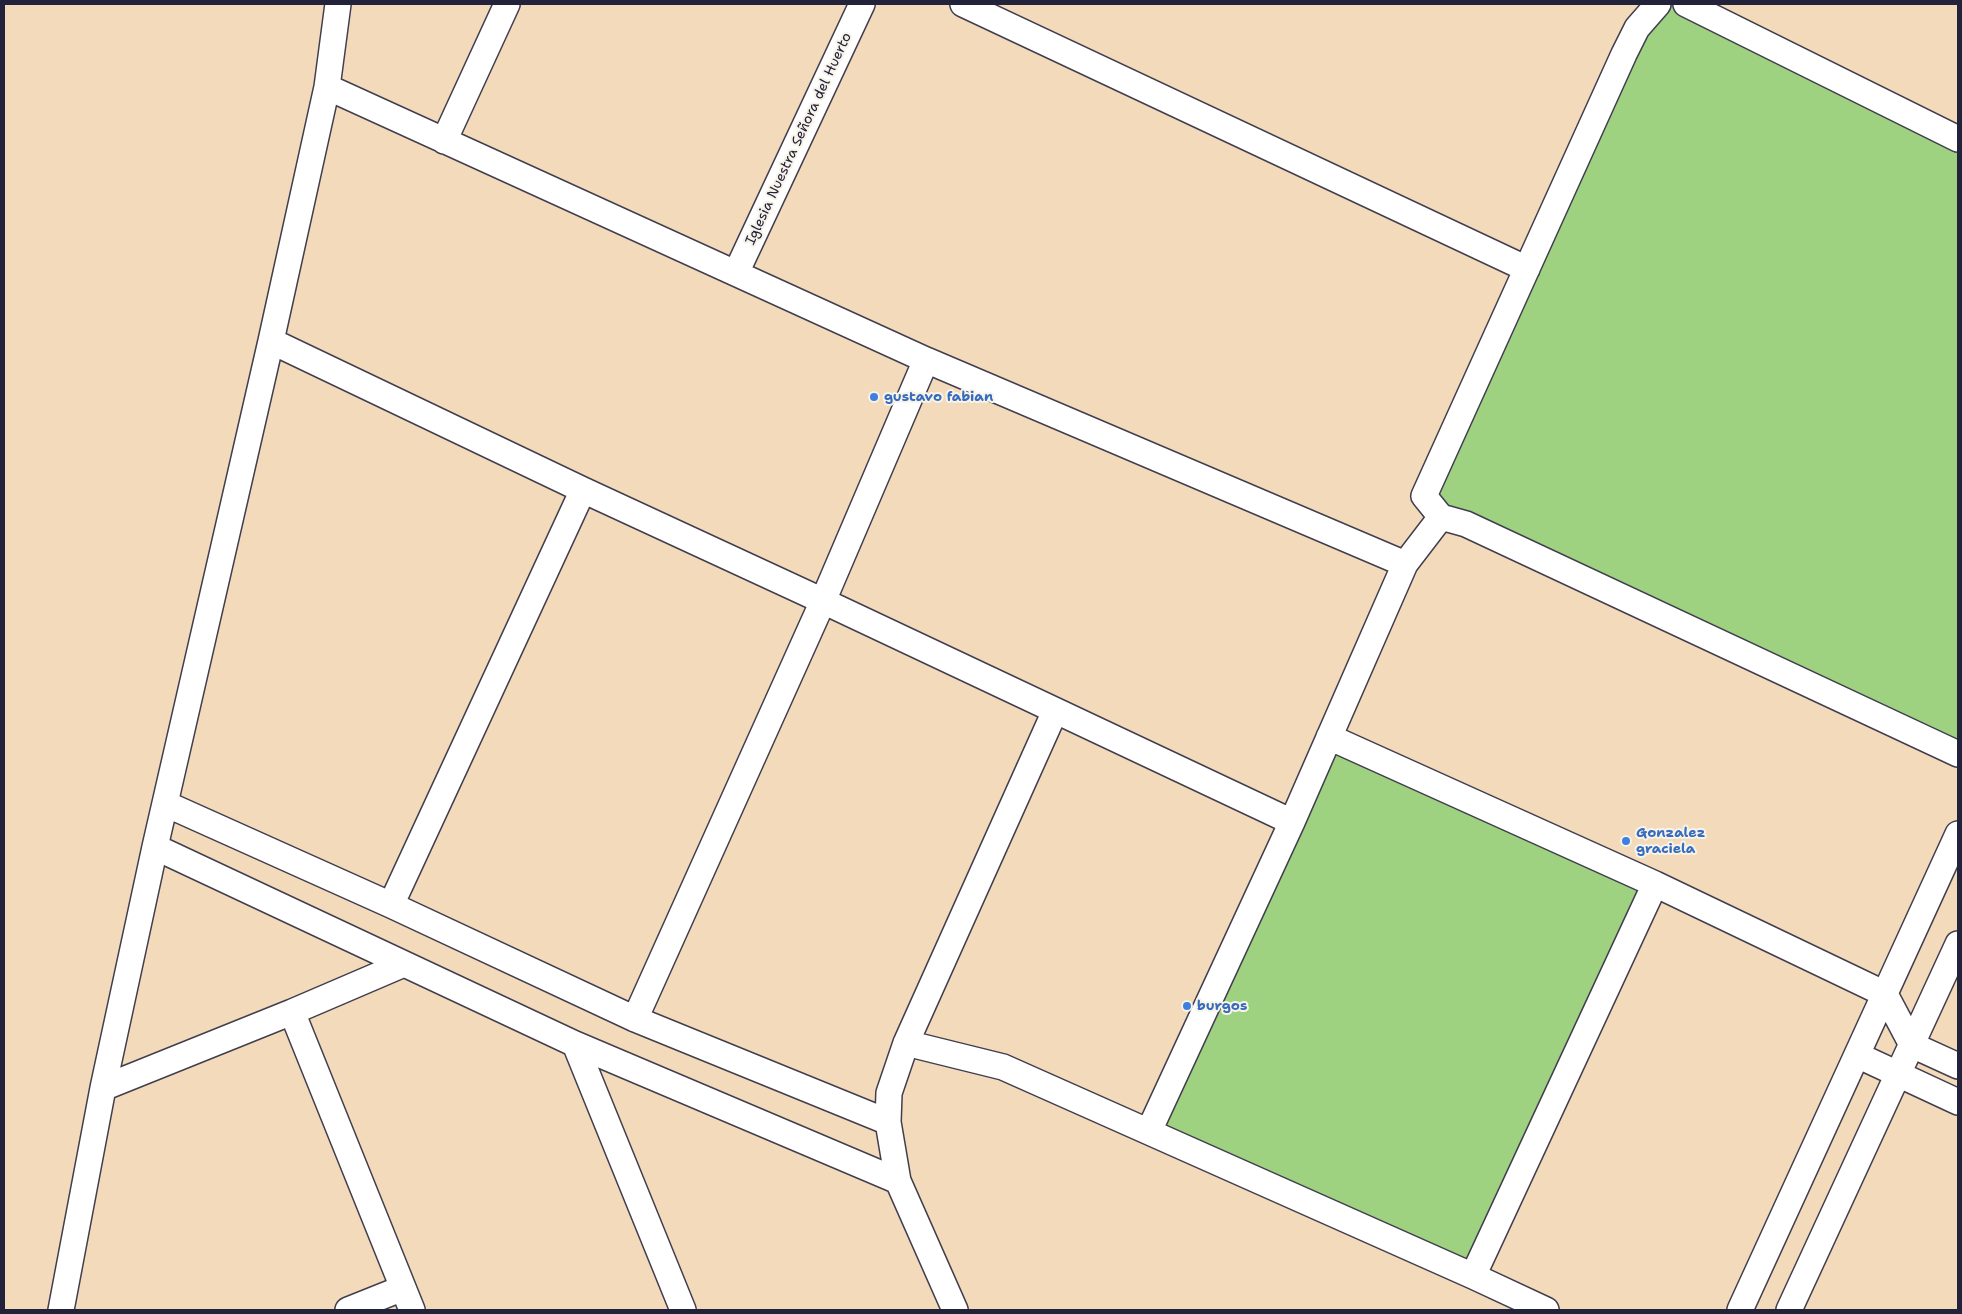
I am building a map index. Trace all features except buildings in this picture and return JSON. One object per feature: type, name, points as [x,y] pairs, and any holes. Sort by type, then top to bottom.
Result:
[{"type":"street","points":[[61,1310],[103,1088],[155,847],[327,87],[338,4]]},
{"type":"street","points":[[444,141],[507,4]]},
{"type":"street","name":"Iglesia Nuestra Señora del Huerto","points":[[736,274],[862,4]]},
{"type":"street","points":[[963,4],[1527,269]]},
{"type":"street","points":[[1658,4],[1637,28],[1624,54],[1424,496],[1441,517],[1466,524],[1958,754]]},
{"type":"street","points":[[1686,4],[1958,139]]},
{"type":"street","points":[[327,87],[926,360],[1405,564]]},
{"type":"street","points":[[271,341],[583,490],[823,600],[1292,822]]},
{"type":"street","points":[[635,1019],[823,600],[926,360]]},
{"type":"street","points":[[391,905],[583,490]]},
{"type":"street","points":[[1149,1131],[1292,822],[1405,564],[1441,517]]},
{"type":"street","points":[[955,1310],[898,1181],[888,1122],[889,1093],[906,1043],[1055,711]]},
{"type":"street","points":[[1329,737],[1655,884],[1885,994],[1912,1044],[1958,1066]]},
{"type":"street","points":[[166,804],[391,905],[635,1019],[888,1122]]},
{"type":"street","points":[[1740,1310],[1958,834]]},
{"type":"street","points":[[155,847],[575,1044],[898,1181]]},
{"type":"street","points":[[1473,1276],[1655,884]]},
{"type":"street","points":[[1789,1310],[1958,944]]},
{"type":"street","points":[[103,1088],[292,1012],[404,964]]},
{"type":"street","points":[[292,1012],[408,1299],[348,1310]]},
{"type":"street","points":[[906,1043],[1003,1067],[1546,1310]]},
{"type":"street","points":[[575,1044],[682,1310]]},
{"type":"street","points":[[1857,1055],[1958,1102]]},
{"type":"green space","points":[[1659,4],[1685,4],[1958,142],[1958,751],[1425,495]]},
{"type":"green space","points":[[1330,738],[1654,884],[1473,1275],[1153,1131]]},
{"type":"place","name":"gustavo fabian","points":[[874,397]]},
{"type":"place","name":"Gonzalez graciela","points":[[1626,841]]},
{"type":"place","name":"burgos","points":[[1187,1006]]}]
